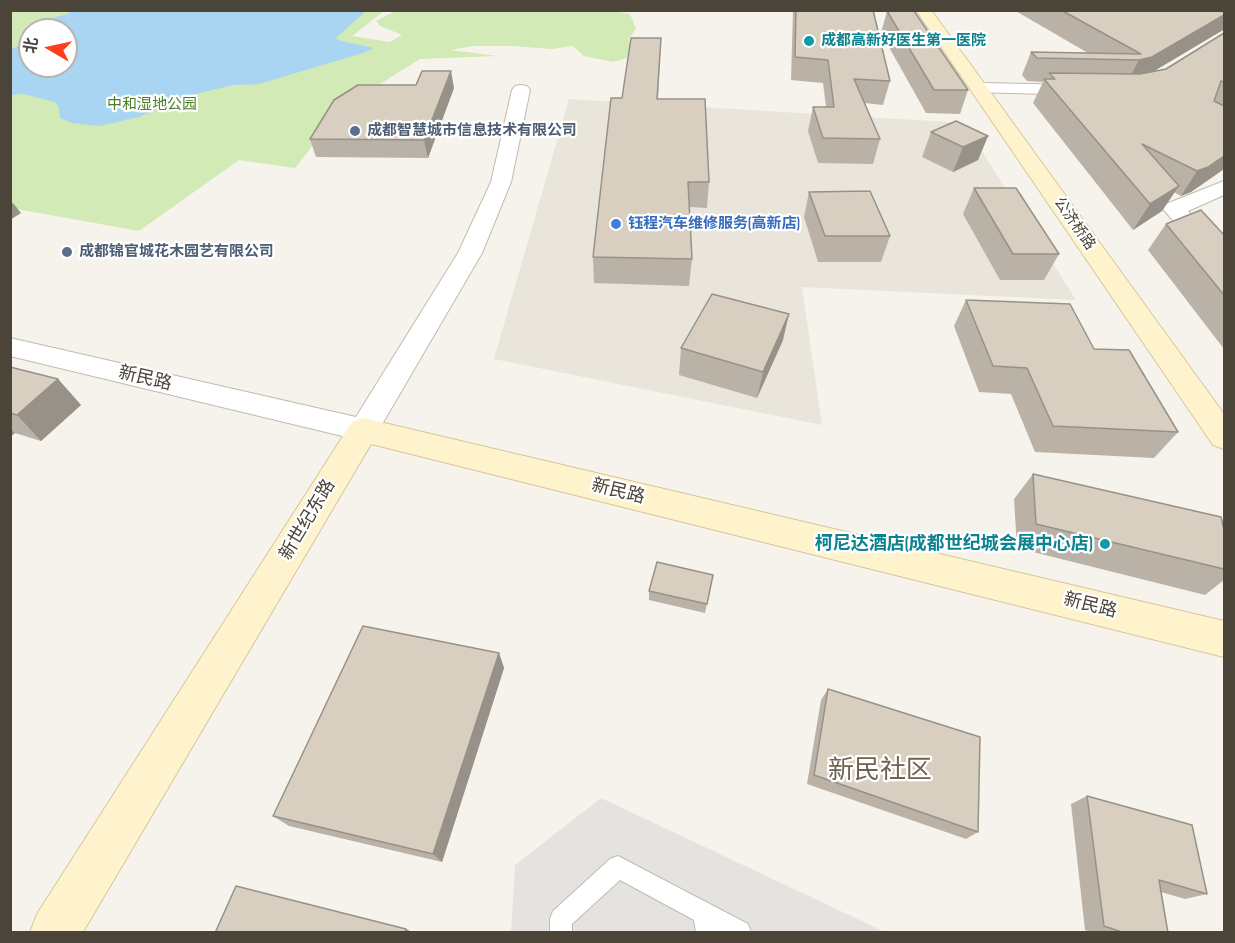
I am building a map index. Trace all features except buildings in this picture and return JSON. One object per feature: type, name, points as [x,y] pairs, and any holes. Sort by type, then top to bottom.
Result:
[{"type":"main road","name":"公济桥路","points":[[923,10],[1224,437]]},
{"type":"main road","name":"新民路","points":[[363,430],[1224,639]]},
{"type":"main road","name":"新世纪东路","points":[[56,933],[363,430]]},
{"type":"street","points":[[979,88],[1104,90]]},
{"type":"street","name":"新世纪东路","points":[[363,430],[470,254],[501,182],[520,90]]},
{"type":"street","points":[[1224,187],[1174,209],[1224,266]]},
{"type":"street","name":"新民路","points":[[10,347],[363,430]]},
{"type":"lane","points":[[561,933],[561,919],[618,867],[706,923],[740,933]]},
{"type":"shaded area","points":[[569,99],[964,123],[1076,300],[802,287],[822,425],[494,359]]},
{"type":"shaded area","points":[[601,798],[885,932],[511,932],[515,865]]},
{"type":"green space","name":"中和湿地公园","points":[[10,11],[384,11],[352,36],[390,42],[402,35],[380,26],[376,21],[395,11],[612,11],[630,14],[636,29],[628,40],[634,56],[613,62],[584,56],[573,46],[552,49],[473,46],[451,50],[497,56],[420,59],[343,107],[295,168],[239,160],[139,231],[11,208]]},
{"type":"water","points":[[72,10],[366,11],[336,38],[374,48],[259,84],[233,85],[192,95],[139,117],[100,126],[72,123],[60,118],[59,108],[55,102],[23,94],[10,95],[11,49],[18,46],[18,78],[78,78],[78,18],[52,18],[68,14]]},
{"type":"place","name":"成都高新好医生第一医院","points":[[809,41]]},
{"type":"place","name":"成都智慧城市信息技术有限公司","points":[[355,131]]},
{"type":"place","name":"钰程汽车维修服务(高新店)","points":[[616,224]]},
{"type":"place","name":"成都锦官城花木园艺有限公司","points":[[67,252]]},
{"type":"place","name":"柯尼达酒店(成都世纪城会展中心店)","points":[[1105,544]]},
{"type":"district","name":"新民社区","points":[[880,771]]}]
